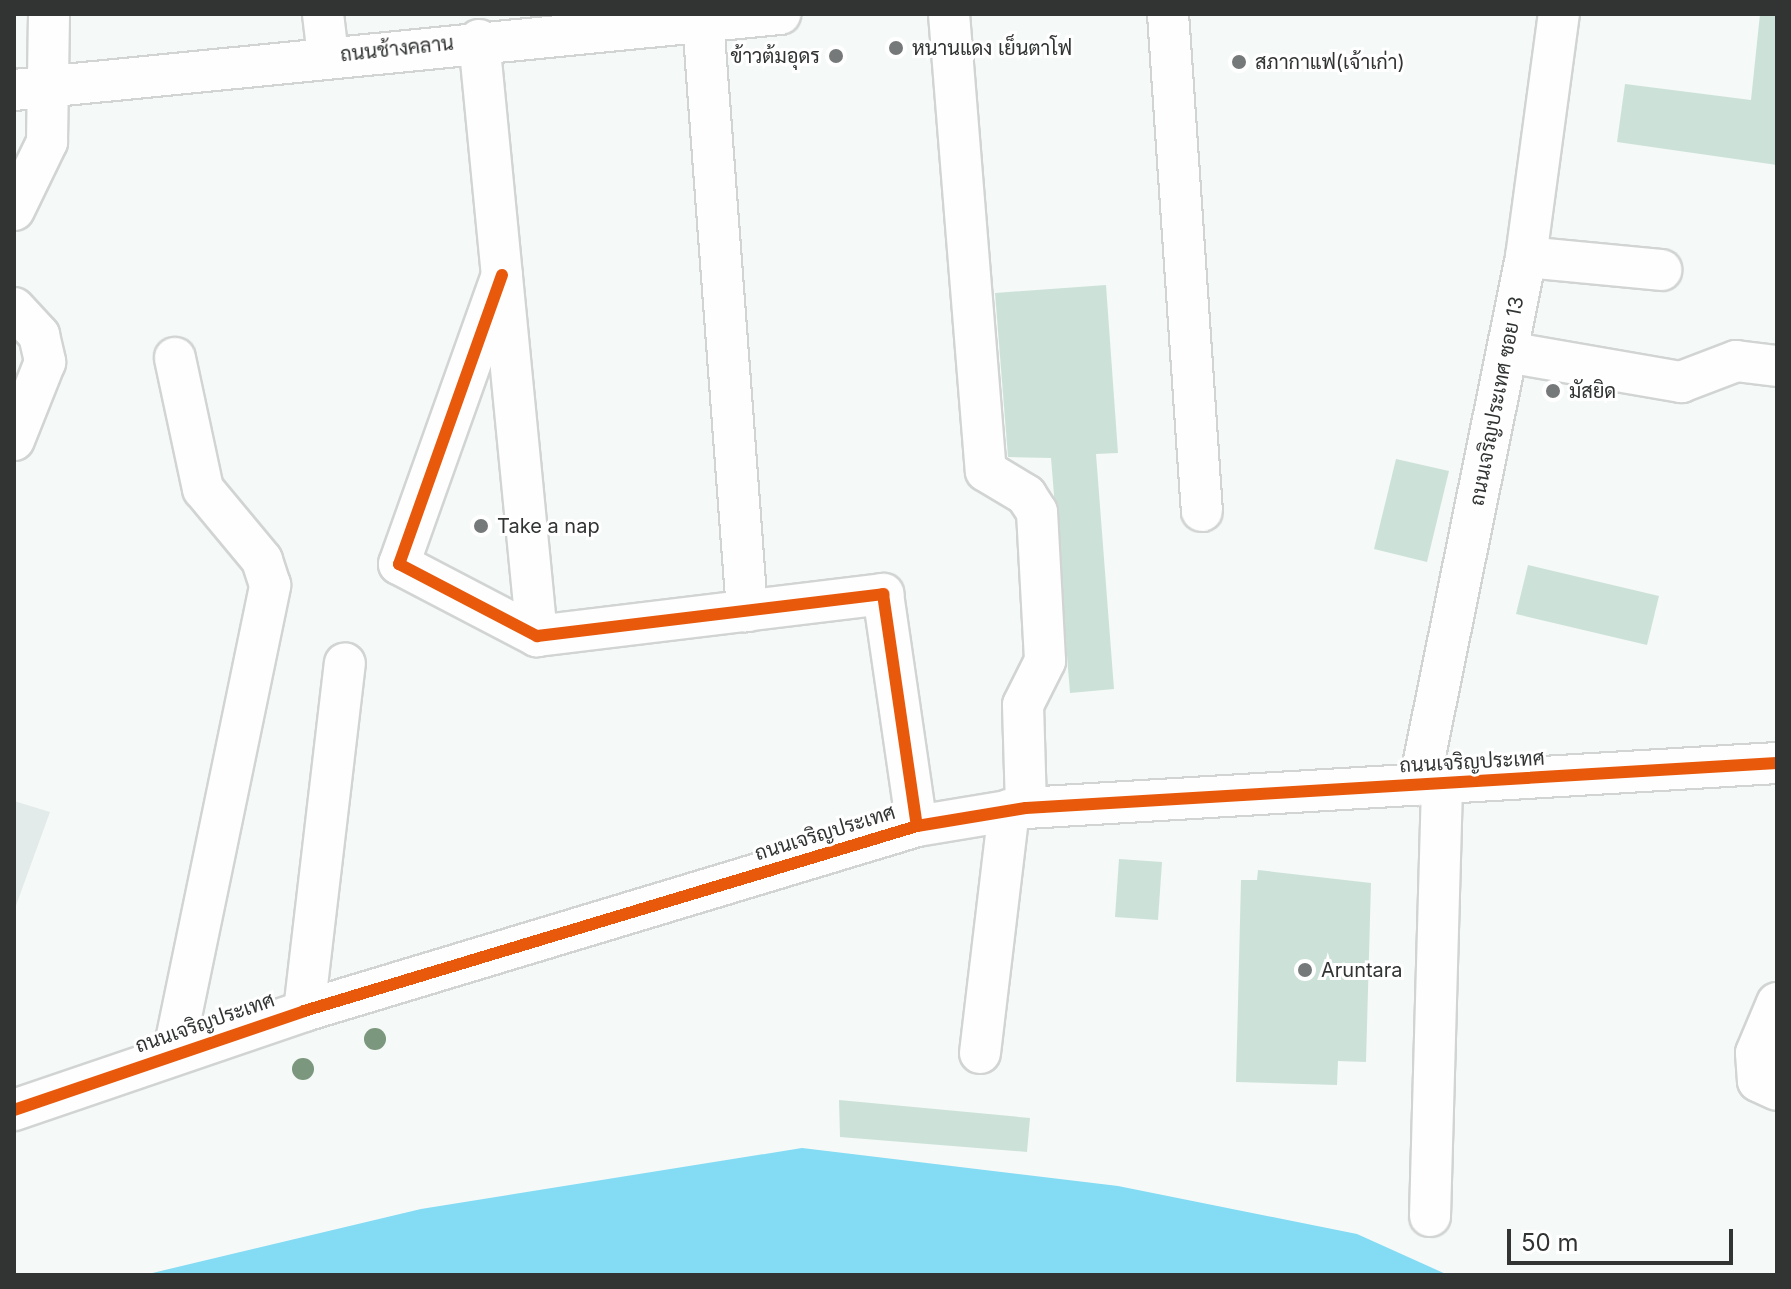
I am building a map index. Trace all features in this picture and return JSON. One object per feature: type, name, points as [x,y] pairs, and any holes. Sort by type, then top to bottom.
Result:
[{"type":"street","points":[[14,210],[42,165],[33,89],[49,14]]},
{"type":"street","points":[[323,14],[328,56]]},
{"type":"street","points":[[949,14],[986,471],[1026,495],[1037,512],[1045,661],[1023,705],[1018,809],[980,1053]]},
{"type":"street","points":[[1168,14],[1202,511]]},
{"type":"street","name":"ถนนเจริญประเทศ ซอย 13","points":[[1430,1216],[1430,785],[1526,257],[1559,14]]},
{"type":"street","name":"ถนนช้างคลาน","points":[[33,89],[479,40],[602,22],[703,21],[764,15]]},
{"type":"street","points":[[703,21],[747,611]]},
{"type":"street","points":[[479,40],[537,636]]},
{"type":"street","points":[[1526,257],[1661,270]]},
{"type":"street","points":[[502,275],[399,564],[537,636],[883,594],[917,826]]},
{"type":"street","points":[[14,308],[39,335],[45,362],[14,440]]},
{"type":"street","points":[[1507,352],[1681,382],[1736,361],[1777,366]]},
{"type":"street","points":[[173,1055],[270,585],[262,560],[203,489],[175,358]]},
{"type":"street","points":[[304,1011],[345,663]]},
{"type":"street","name":"ถนนเจริญประเทศ","points":[[14,1110],[304,1011],[917,826],[1018,809],[1777,763]]},
{"type":"street","points":[[1777,1003],[1756,1053],[1758,1081],[1777,1090]]},
{"type":"shaded area","points":[[14,801],[50,812],[14,911]]},
{"type":"water","points":[[802,1148],[1118,1186],[1357,1234],[1448,1275],[144,1275],[421,1209]]},
{"type":"building","points":[[1760,14],[1777,14],[1777,165],[1617,142],[1625,84],[1751,100]]},
{"type":"building","points":[[1106,285],[1118,453],[1096,454],[1114,689],[1070,693],[1051,458],[1008,457],[995,293]]},
{"type":"building","points":[[1396,459],[1449,471],[1427,562],[1374,549]]},
{"type":"building","points":[[1528,565],[1659,596],[1647,645],[1516,614]]},
{"type":"building","points":[[1119,859],[1162,862],[1158,920],[1115,917]]},
{"type":"building","points":[[1258,870],[1371,883],[1366,1062],[1338,1061],[1337,1085],[1236,1082],[1241,880],[1257,880]]},
{"type":"building","points":[[839,1100],[1030,1118],[1027,1152],[840,1137]]},
{"type":"cycle path","points":[[502,275],[399,564],[537,636],[883,594],[917,826]]},
{"type":"cycle path","points":[[14,1110],[304,1011],[917,826],[1026,808],[1777,763]]},
{"type":"place","name":"หนานแดง เย็นตาโฟ","points":[[896,48]]},
{"type":"place","name":"ข้าวต้มอุดร","points":[[836,56]]},
{"type":"place","name":"สภากาแฟ(เจ้าเก่า)","points":[[1239,62]]},
{"type":"place","name":"มัสยิด","points":[[1553,391]]},
{"type":"place","name":"Take a nap","points":[[481,526]]},
{"type":"place","name":"Aruntara","points":[[1305,970]]}]
